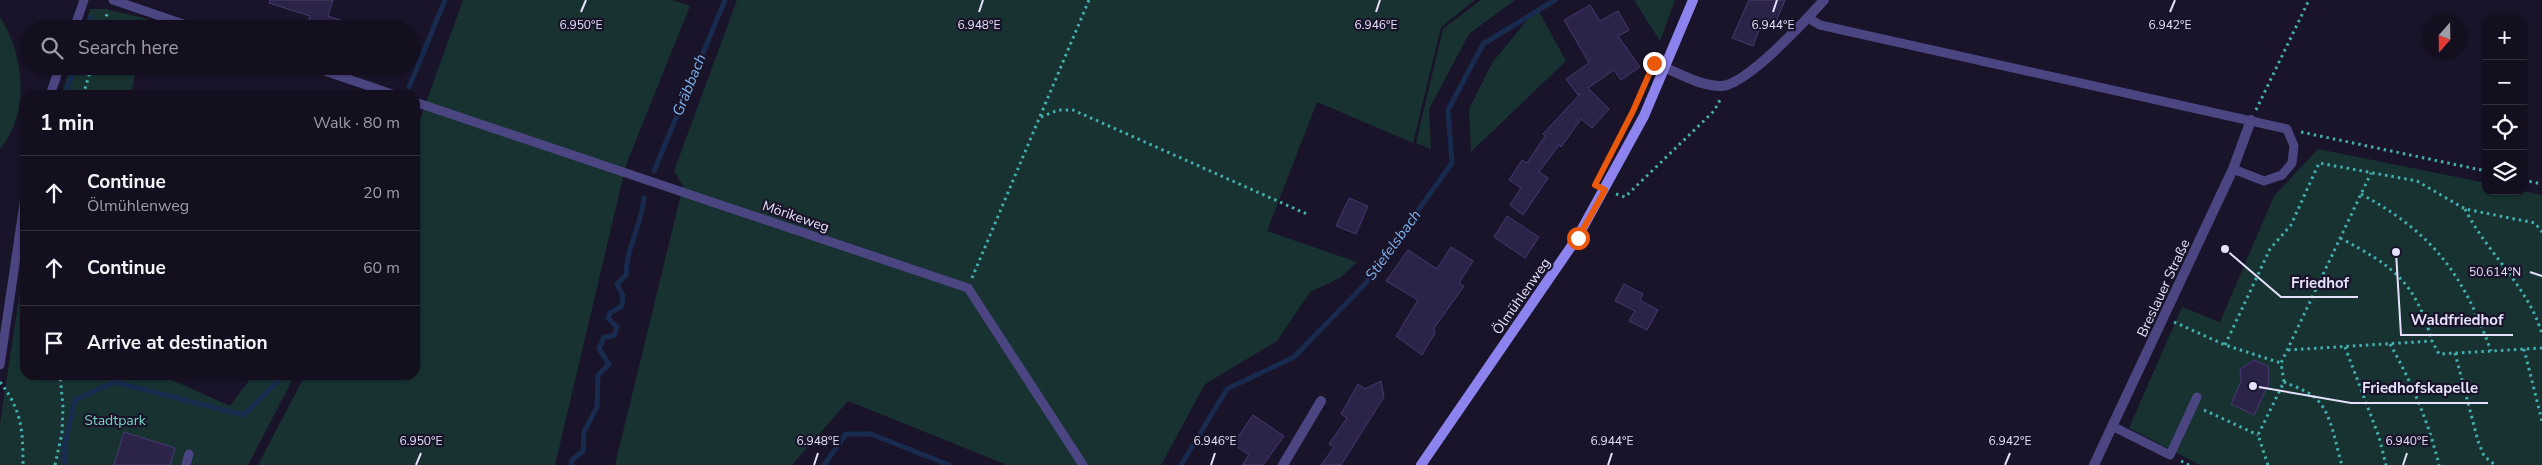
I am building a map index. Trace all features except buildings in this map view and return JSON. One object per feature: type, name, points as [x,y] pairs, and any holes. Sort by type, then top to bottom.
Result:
[{"type":"main road","name":"Ölmühlenweg","points":[[1421,465],[1578,238],[1644,116],[1694,0]]},
{"type":"street","points":[[1666,68],[1699,82],[1722,86],[1738,80],[1751,72],[1808,18],[1824,0]]},
{"type":"street","name":"Breslauer Straße","points":[[2094,465],[2165,318],[2233,169],[2251,120]]},
{"type":"street","points":[[1283,465],[1321,401]]},
{"type":"lane","points":[[77,20],[84,0]]},
{"type":"lane","points":[[112,0],[171,20]]},
{"type":"lane","points":[[1808,18],[1820,25],[2287,129],[2294,146],[2292,163],[2282,175],[2264,181],[2233,169]]},
{"type":"lane","points":[[52,90],[57,75]]},
{"type":"lane","points":[[336,75],[380,90]]},
{"type":"lane","name":"Mörikeweg","points":[[420,104],[968,288]]},
{"type":"lane","points":[[0,365],[20,231]]},
{"type":"lane","points":[[968,288],[1083,465]]},
{"type":"lane","points":[[2112,426],[2170,455],[2195,401]]},
{"type":"lane","points":[[186,465],[189,454]]},
{"type":"path","points":[[106,20],[112,0]]},
{"type":"path","points":[[968,288],[1089,0]]},
{"type":"path","points":[[2251,120],[2309,0]]},
{"type":"path","points":[[85,90],[89,75]]},
{"type":"path","points":[[1605,190],[1625,197],[1714,110],[1721,98],[1722,86]]},
{"type":"path","points":[[1040,117],[1058,110],[1073,110],[1309,215]]},
{"type":"path","points":[[2287,129],[2482,171]]},
{"type":"path","points":[[2225,344],[2270,249],[2291,225],[2319,163],[2417,181],[2465,209],[2535,223],[2542,232]]},
{"type":"path","points":[[2258,435],[2284,382],[2281,363],[2371,173]]},
{"type":"path","points":[[2527,181],[2542,184]]},
{"type":"path","points":[[2361,194],[2391,211],[2421,234],[2446,260],[2465,289],[2491,351]]},
{"type":"path","points":[[2465,209],[2518,286],[2538,319],[2542,334]]},
{"type":"path","points":[[2340,238],[2380,259],[2408,286],[2424,313],[2432,341],[2439,354],[2542,348]]},
{"type":"path","points":[[2165,318],[2225,344],[2281,363]]},
{"type":"path","points":[[2287,350],[2432,341]]},
{"type":"path","points":[[2390,344],[2433,441],[2439,465]]},
{"type":"path","points":[[2345,347],[2379,437],[2386,465]]},
{"type":"path","points":[[2524,349],[2542,421]]},
{"type":"path","points":[[2455,353],[2478,441],[2484,456],[2495,465]]},
{"type":"path","points":[[55,465],[62,433],[63,407],[60,380]]},
{"type":"path","points":[[0,382],[12,398],[23,429],[23,465]]},
{"type":"path","points":[[2284,382],[2312,395],[2320,402],[2326,413],[2342,465]]},
{"type":"path","points":[[2195,401],[2258,435],[2268,465]]},
{"type":"green space","points":[[463,0],[672,0],[690,6],[626,165],[555,465],[258,465],[302,380],[420,380],[420,119]]},
{"type":"green space","points":[[737,0],[1475,0],[1441,27],[1413,143],[1317,102],[1267,231],[1357,262],[1340,278],[1310,292],[1277,341],[1205,384],[1161,465],[1007,465],[848,401],[792,465],[615,465],[683,186],[674,171]]},
{"type":"green space","points":[[1481,0],[1515,0],[1469,34],[1429,109],[1431,149],[1416,143],[1443,29]]},
{"type":"green space","points":[[1634,0],[1675,0],[1660,41]]},
{"type":"green space","points":[[1537,8],[1566,61],[1471,152],[1469,109],[1492,63]]},
{"type":"green space","points":[[90,9],[105,9],[148,19],[148,20],[87,20]]},
{"type":"green space","points":[[0,17],[14,48],[21,83],[20,101],[16,118],[10,134],[0,149]]},
{"type":"green space","points":[[68,75],[135,75],[132,90],[63,90]]},
{"type":"green space","points":[[2318,149],[2482,182],[2482,195],[2527,195],[2527,192],[2542,195],[2542,465],[2200,465],[2129,428],[2182,307],[2220,322],[2274,196]]},
{"type":"green space","name":"Stadtpark","points":[[20,292],[20,380],[172,380],[230,406],[249,380],[292,380],[248,465],[0,465],[0,423]]},
{"type":"waterway","points":[[420,60],[445,0]]},
{"type":"waterway","name":"Gräbbach","points":[[654,171],[725,0]]},
{"type":"waterway","name":"Stiefelsbach","points":[[1181,465],[1227,389],[1294,357],[1365,284],[1452,163],[1448,110],[1483,44],[1555,0]]},
{"type":"waterway","points":[[67,90],[72,75]]},
{"type":"waterway","points":[[409,87],[414,75]]},
{"type":"waterway","name":"Gräbbach","points":[[571,465],[572,460],[583,451],[584,432],[597,407],[598,375],[609,364],[599,349],[604,337],[614,336],[617,327],[608,318],[610,313],[622,306],[623,296],[617,284],[626,275],[629,255],[643,208],[644,198]]},
{"type":"waterway","points":[[65,465],[64,448],[75,400],[114,382],[244,415],[278,380]]},
{"type":"waterway","name":"Stiefelsbach","points":[[824,465],[846,434],[871,434],[949,465]]},
{"type":"place","name":"Friedhof","points":[[2225,249]]},
{"type":"place","name":"Waldfriedhof","points":[[2396,252]]},
{"type":"place","name":"Friedhofskapelle","points":[[2253,386]]},
{"type":"route","points":[[1578,238],[1605,190],[1595,185],[1619,140],[1654,63]]}]
